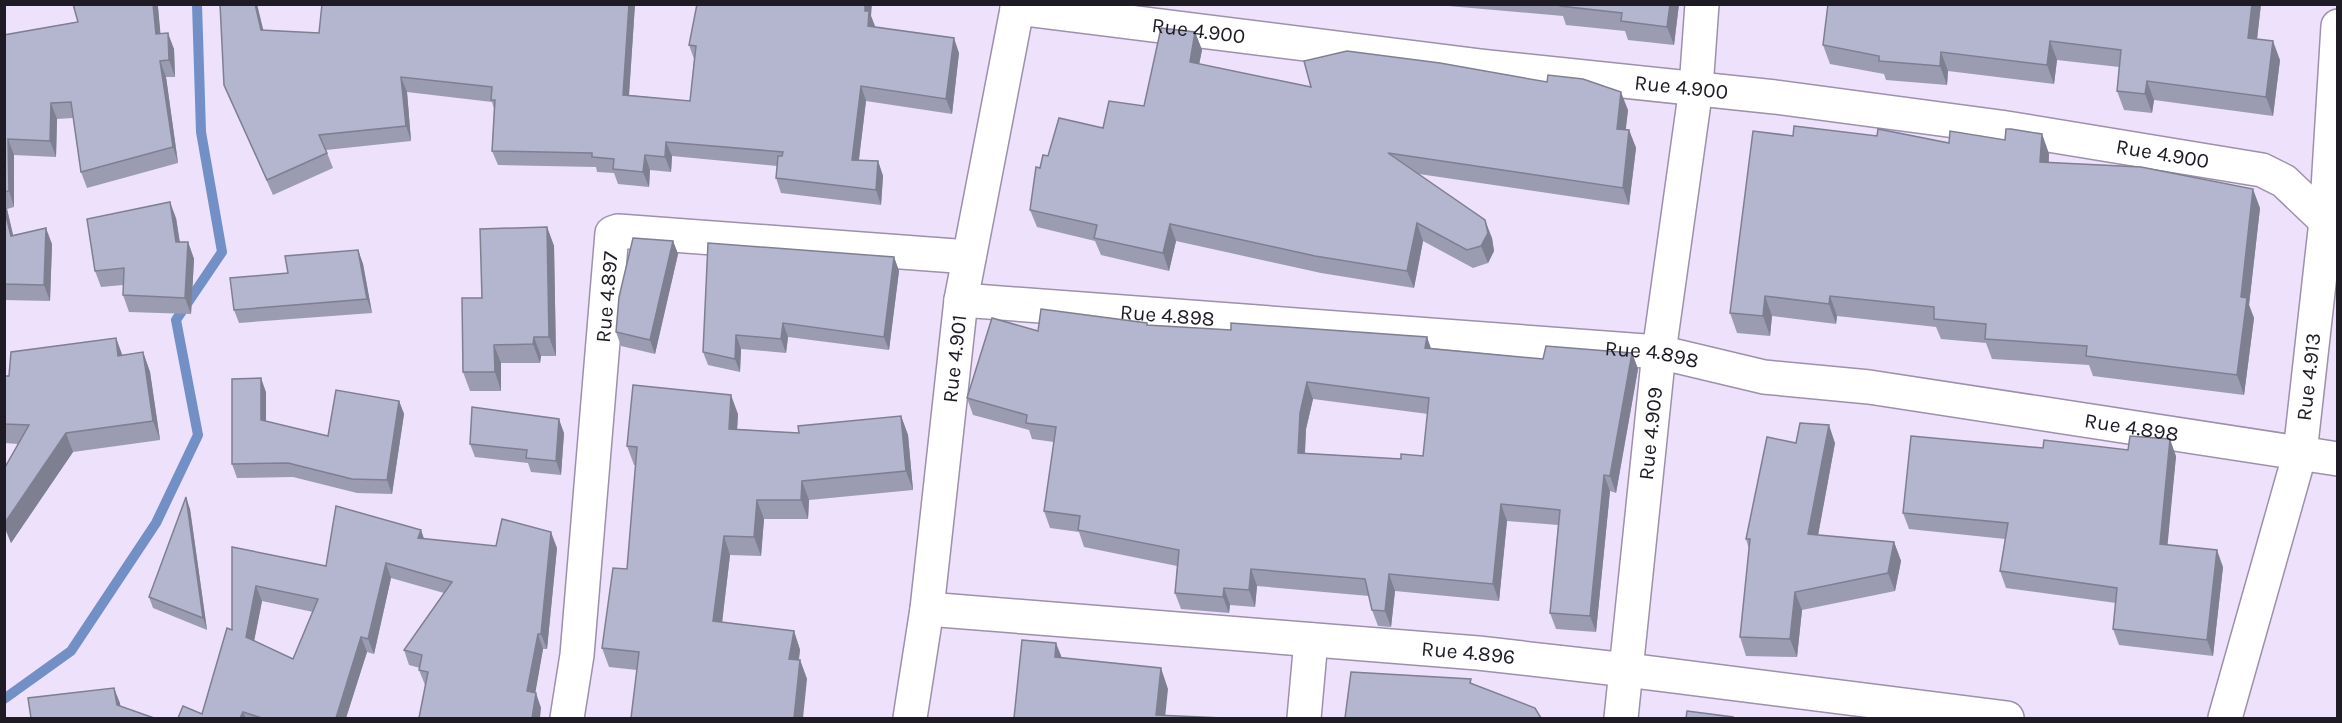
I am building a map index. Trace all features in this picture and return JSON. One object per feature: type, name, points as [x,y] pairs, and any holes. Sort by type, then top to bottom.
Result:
[{"type":"street","name":"Rue 4.909","points":[[1621,718],[1659,352],[1696,88],[1702,4]]},
{"type":"street","name":"Rue 4.900","points":[[1017,6],[1481,66],[1696,88],[2000,127],[2262,170],[2284,181],[2326,221]]},
{"type":"street","name":"Rue 4.901","points":[[910,718],[927,609],[961,300],[1017,6]]},
{"type":"street","name":"Rue 4.913","points":[[2225,718],[2300,453],[2326,221],[2337,26]]},
{"type":"street","name":"Rue 4.897","points":[[567,718],[577,655],[612,233],[618,231],[969,257]]},
{"type":"street","name":"Rue 4.898","points":[[961,300],[1659,352],[1764,376],[1881,389],[2337,459]]},
{"type":"street","name":"Rue 4.896","points":[[927,609],[1478,653],[2007,718]]},
{"type":"street","points":[[1304,718],[1311,640]]},
{"type":"building","points":[[73,4],[153,4],[156,34],[168,33],[169,60],[160,61],[173,147],[81,172],[71,102],[51,103],[50,141],[8,139],[9,191],[4,192],[4,35],[78,22]]},
{"type":"building","points":[[220,4],[255,4],[261,30],[319,33],[322,4],[629,4],[623,95],[690,101],[696,46],[689,45],[697,4],[865,4],[865,11],[869,11],[868,26],[954,38],[946,99],[861,86],[852,160],[878,161],[876,190],[776,178],[778,156],[782,156],[783,152],[666,142],[665,157],[645,155],[643,172],[613,169],[614,159],[592,157],[592,153],[492,151],[495,100],[491,100],[492,87],[401,77],[406,126],[319,135],[327,153],[267,180],[224,85]]},
{"type":"building","points":[[1560,4],[1670,4],[1667,27],[1621,21],[1622,13],[1560,6]]},
{"type":"building","points":[[1828,4],[2252,4],[2248,38],[2273,41],[2266,97],[2147,81],[2145,94],[2117,91],[2121,50],[2050,41],[2047,65],[1941,52],[1940,66],[1879,61],[1879,56],[1823,45]]},
{"type":"building","points":[[1161,28],[1195,32],[1190,62],[1311,87],[1304,61],[1347,51],[1440,63],[1547,82],[1548,75],[1583,79],[1621,92],[1617,129],[1629,130],[1623,188],[1388,153],[1485,220],[1488,233],[1481,246],[1467,250],[1417,223],[1407,271],[1315,256],[1170,224],[1163,253],[1094,238],[1097,225],[1030,210],[1036,167],[1040,168],[1043,155],[1048,156],[1059,118],[1103,128],[1109,101],[1144,106]]},
{"type":"building","points":[[1794,126],[1877,136],[1878,129],[1949,143],[1950,131],[2005,140],[2006,129],[2011,129],[2042,134],[2040,162],[2141,167],[2253,189],[2241,297],[2247,298],[2237,375],[2086,356],[2087,346],[1985,339],[1986,324],[1934,319],[1934,307],[1830,296],[1829,304],[1765,296],[1763,316],[1730,313],[1753,131],[1793,136]]},
{"type":"building","points":[[170,202],[176,242],[188,242],[185,298],[123,295],[124,268],[95,271],[87,219]]},
{"type":"building","points":[[4,208],[11,236],[46,228],[44,285],[4,284]]},
{"type":"building","points":[[547,227],[549,337],[534,337],[533,344],[494,345],[495,372],[463,372],[462,298],[482,298],[480,229]]},
{"type":"building","points":[[633,238],[673,241],[650,340],[616,332],[619,297]]},
{"type":"building","points":[[708,243],[894,257],[884,337],[783,323],[781,339],[736,335],[735,359],[703,352]]},
{"type":"building","points":[[358,250],[367,299],[234,310],[230,278],[288,273],[285,256]]},
{"type":"building","points":[[1041,309],[1147,323],[1147,325],[1231,330],[1231,323],[1427,337],[1425,348],[1543,359],[1546,346],[1632,353],[1610,476],[1604,475],[1590,616],[1550,613],[1560,510],[1501,504],[1493,584],[1389,574],[1385,611],[1372,610],[1365,579],[1251,569],[1249,590],[1224,588],[1223,597],[1175,593],[1179,550],[1078,530],[1080,516],[1044,511],[1056,427],[1026,423],[1027,415],[967,398],[992,318],[1038,331]],"holes":[[[1307,382],[1429,398],[1423,456],[1401,454],[1401,459],[1298,453],[1300,413]]]},
{"type":"building","points":[[116,338],[118,356],[143,352],[153,421],[66,433],[4,524],[4,469],[29,425],[4,424],[4,376],[9,376],[11,352]]},
{"type":"building","points":[[261,378],[261,420],[328,436],[336,390],[399,401],[387,480],[352,479],[288,463],[232,464],[232,379]]},
{"type":"building","points":[[633,385],[731,395],[729,429],[799,433],[798,426],[901,416],[906,471],[802,481],[801,500],[757,500],[754,537],[724,536],[713,621],[794,631],[789,659],[800,660],[794,718],[631,718],[639,652],[602,648],[613,568],[627,569],[637,447],[627,446]]},
{"type":"building","points":[[472,407],[559,419],[556,461],[526,458],[527,450],[470,444]]},
{"type":"building","points":[[1800,423],[1829,425],[1808,534],[1894,542],[1888,573],[1795,592],[1790,639],[1740,637],[1750,539],[1746,539],[1767,437],[1796,443]]},
{"type":"building","points":[[1911,436],[2043,448],[2044,440],[2128,450],[2130,436],[2170,439],[2160,544],[2217,550],[2207,640],[2113,629],[2117,588],[2000,571],[2008,523],[1903,513]]},
{"type":"building","points":[[186,497],[203,618],[149,597]]},
{"type":"building","points":[[336,506],[421,530],[418,538],[496,546],[502,519],[551,532],[541,634],[538,634],[527,691],[536,693],[532,718],[419,718],[428,672],[419,670],[422,655],[404,650],[452,582],[386,563],[368,639],[361,637],[336,718],[262,718],[243,712],[240,718],[178,718],[183,706],[202,714],[227,628],[232,630],[232,547],[326,566]],"holes":[[[256,586],[318,599],[293,659],[246,637]]]},
{"type":"building","points":[[1022,640],[1056,643],[1055,657],[1161,668],[1156,715],[1223,718],[1014,718]]},
{"type":"building","points":[[1351,672],[1471,679],[1470,683],[1535,708],[1541,718],[1345,718]]},
{"type":"building","points":[[114,688],[117,705],[154,718],[31,718],[28,698]]},
{"type":"building","points":[[1687,711],[1733,717],[1733,718],[1686,718]]},
{"type":"waterway","points":[[4,699],[71,651],[156,523],[198,435],[176,320],[222,252],[201,132],[197,4]]}]
